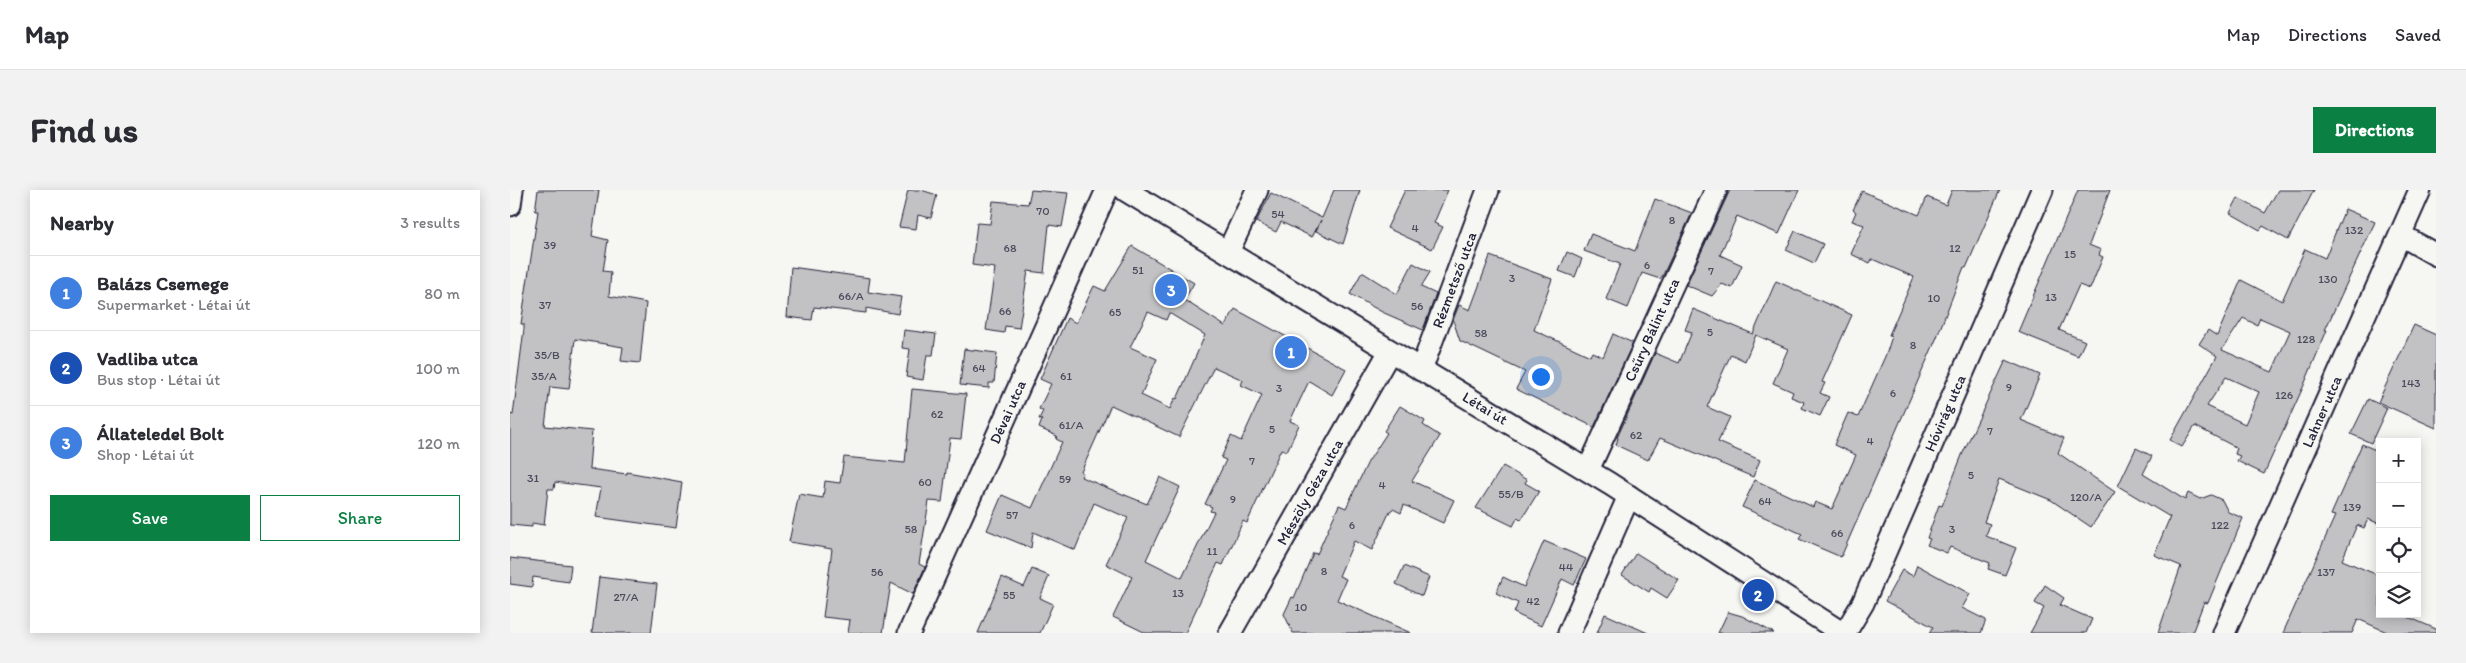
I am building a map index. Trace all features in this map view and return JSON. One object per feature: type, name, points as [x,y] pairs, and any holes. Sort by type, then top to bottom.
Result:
[{"type":"street","points":[[510,205],[512,190]]},
{"type":"street","name":"Dévai utca","points":[[909,633],[1107,190]]},
{"type":"street","name":"Létai út","points":[[1124,190],[1588,470],[1844,633]]},
{"type":"street","points":[[1228,252],[1257,190]]},
{"type":"street","name":"Rézmetsző utca","points":[[1421,370],[1488,190]]},
{"type":"street","name":"Csűry Bálint utca","points":[[1588,470],[1716,190]]},
{"type":"street","name":"Hóvirág utca","points":[[1844,633],[1863,603],[2042,190]]},
{"type":"street","name":"Lahner utca","points":[[2224,633],[2420,190]]},
{"type":"street","points":[[2401,235],[2436,255]]},
{"type":"street","name":"Mészöly Géza utca","points":[[1230,633],[1390,351]]},
{"type":"street","points":[[1569,633],[1629,496]]},
{"type":"building","points":[[538,190],[599,190],[592,236],[608,240],[603,271],[611,272],[609,296],[646,303],[640,363],[621,361],[623,347],[575,339],[569,389],[550,387],[545,426],[592,431],[589,469],[627,474],[627,472],[682,482],[676,528],[596,517],[601,488],[555,482],[554,489],[548,489],[544,525],[532,523],[532,527],[510,525],[510,414],[513,415],[524,329],[524,324],[521,324],[538,211],[535,211]]},
{"type":"building","points":[[908,190],[921,190],[937,195],[931,218],[918,215],[916,229],[899,227]]},
{"type":"building","points":[[1031,190],[1068,193],[1062,227],[1049,225],[1044,273],[1028,271],[1019,328],[1005,326],[1004,333],[986,330],[995,268],[972,265],[977,223],[990,224],[993,201],[1028,204]]},
{"type":"building","points":[[1334,190],[1360,190],[1343,244],[1316,231],[1321,220],[1312,237],[1281,222],[1276,232],[1256,222],[1271,193],[1322,218]]},
{"type":"building","points":[[1405,190],[1448,190],[1434,223],[1443,227],[1432,249],[1387,228]]},
{"type":"building","points":[[1730,190],[1799,190],[1779,234],[1737,216],[1720,255],[1742,265],[1732,288],[1722,284],[1712,296],[1686,285]]},
{"type":"building","points":[[1952,190],[2000,190],[1966,268],[1964,267],[1937,337],[1841,557],[1799,539],[1802,534],[1742,507],[1755,480],[1813,507],[1815,502],[1832,509],[1856,455],[1834,445],[1848,413],[1858,417],[1887,352],[1892,336],[1889,335],[1914,277],[1872,259],[1870,263],[1851,254],[1864,225],[1852,221],[1856,212],[1853,210],[1862,191],[1919,215],[1927,197],[1946,205]]},
{"type":"building","points":[[2078,190],[2110,190],[2089,245],[2101,250],[2099,255],[2103,257],[2090,289],[2079,285],[2059,330],[2085,341],[2078,356],[2018,332]]},
{"type":"building","points":[[2278,190],[2314,190],[2288,240],[2263,226],[2260,230],[2230,213],[2238,198],[2265,213]]},
{"type":"building","points":[[1655,199],[1692,213],[1663,275],[1660,279],[1642,273],[1628,308],[1606,299],[1620,264],[1584,251],[1591,234],[1635,251]]},
{"type":"building","points":[[2345,209],[2375,222],[2325,330],[2327,330],[2304,385],[2264,474],[2237,461],[2240,456],[2235,454],[2237,448],[2195,426],[2182,447],[2170,440],[2217,356],[2199,344],[2208,330],[2217,336],[2241,280],[2282,301],[2305,249],[2325,258]],"holes":[[[2243,318],[2257,325],[2260,318],[2290,331],[2272,372],[2222,350]],[[2226,377],[2259,392],[2245,424],[2207,406]]]},
{"type":"building","points":[[1795,231],[1823,244],[1814,263],[1786,250]]},
{"type":"building","points":[[1132,246],[1194,283],[1184,300],[1225,326],[1235,309],[1346,369],[1332,395],[1309,381],[1290,421],[1299,425],[1287,451],[1281,449],[1247,523],[1243,521],[1223,565],[1218,563],[1185,633],[1146,633],[1113,617],[1132,577],[1106,564],[1128,518],[1094,503],[1075,550],[1033,532],[1031,548],[987,530],[1002,495],[1032,508],[1062,442],[1056,439],[1057,436],[1039,428],[1042,420],[1039,419],[1043,411],[1039,409],[1051,384],[1040,379],[1067,318],[1076,323],[1094,286],[1105,291]],"holes":[[[1148,312],[1166,320],[1169,313],[1205,335],[1177,399],[1175,398],[1170,409],[1141,395],[1157,359],[1130,347]],[[1214,367],[1243,380],[1241,385],[1262,395],[1241,441],[1231,436],[1221,458],[1226,460],[1205,504],[1212,507],[1210,511],[1214,512],[1182,578],[1146,560],[1180,487],[1160,477],[1147,504],[1081,477],[1083,473],[1081,472],[1111,405],[1179,437]]]},
{"type":"building","points":[[1567,252],[1582,259],[1575,277],[1559,271]]},
{"type":"building","points":[[1490,256],[1552,279],[1534,330],[1590,356],[1592,352],[1603,357],[1613,334],[1633,343],[1594,427],[1516,389],[1525,372],[1460,341],[1453,320],[1459,305],[1470,310]]},
{"type":"building","points":[[1413,263],[1430,272],[1421,287],[1436,294],[1423,330],[1382,312],[1350,294],[1362,272],[1397,294]]},
{"type":"building","points":[[791,267],[870,278],[868,292],[901,297],[898,314],[866,308],[866,313],[814,307],[812,320],[787,317]]},
{"type":"building","points":[[1776,281],[1852,315],[1822,382],[1825,383],[1820,393],[1829,397],[1820,416],[1802,408],[1804,402],[1791,397],[1793,392],[1773,383],[1788,349],[1756,335],[1745,361],[1731,354],[1707,407],[1730,417],[1718,442],[1760,460],[1753,477],[1660,438],[1648,460],[1616,445],[1617,438],[1655,353],[1679,363],[1692,332],[1685,330],[1693,309],[1753,334]]},
{"type":"building","points":[[2414,325],[2436,335],[2436,428],[2378,402]]},
{"type":"building","points":[[904,330],[936,334],[933,355],[927,355],[923,380],[906,377],[910,349],[902,348]]},
{"type":"building","points":[[964,349],[997,353],[994,383],[989,383],[989,388],[960,385]]},
{"type":"building","points":[[2006,360],[2040,375],[2021,420],[2064,438],[2058,453],[2115,492],[2091,527],[2051,500],[1999,479],[1984,522],[1990,524],[1986,536],[2016,548],[2005,575],[1988,569],[1990,563],[1950,547],[1947,553],[1927,545],[1930,539],[1927,538],[1939,505],[1942,506],[1962,455]]},
{"type":"building","points":[[912,389],[966,394],[961,439],[950,438],[942,502],[929,501],[919,564],[925,567],[913,594],[891,583],[883,633],[848,633],[850,620],[823,617],[832,549],[789,542],[799,494],[823,498],[825,481],[840,483],[844,457],[905,463]]},
{"type":"building","points":[[2368,399],[2387,408],[2371,443],[2351,434]]},
{"type":"building","points":[[1400,406],[1425,421],[1423,425],[1440,436],[1412,481],[1454,500],[1443,523],[1404,505],[1401,513],[1393,509],[1390,511],[1372,550],[1354,541],[1339,576],[1346,579],[1337,600],[1411,633],[1293,633],[1284,614],[1292,597],[1294,598],[1313,553],[1317,554],[1339,505],[1346,508],[1368,462],[1387,433],[1384,431]]},
{"type":"building","points":[[2362,444],[2376,450],[2376,522],[2368,519],[2364,528],[2357,525],[2342,560],[2376,574],[2376,618],[2410,618],[2436,629],[2436,633],[2389,633],[2358,619],[2352,633],[2283,633],[2335,516],[2331,515]]},
{"type":"building","points":[[2136,448],[2152,456],[2143,474],[2185,500],[2188,493],[2200,499],[2211,495],[2222,500],[2228,512],[2243,518],[2208,603],[2204,602],[2192,633],[2158,633],[2181,566],[2154,555],[2170,517],[2118,486]]},
{"type":"building","points":[[1503,466],[1527,480],[1525,483],[1539,491],[1521,520],[1518,517],[1513,526],[1476,508]]},
{"type":"building","points":[[1544,541],[1586,559],[1574,585],[1562,579],[1541,626],[1514,613],[1518,603],[1496,593],[1503,577],[1524,587]]},
{"type":"building","points":[[1636,553],[1679,580],[1667,598],[1651,588],[1649,592],[1622,575]]},
{"type":"building","points":[[510,558],[571,565],[569,582],[533,577],[532,587],[510,584]]},
{"type":"building","points":[[1917,565],[1970,594],[1962,608],[1986,620],[1981,633],[1929,633],[1933,627],[1885,601],[1902,570],[1913,576]]},
{"type":"building","points":[[1404,566],[1429,577],[1422,596],[1396,584]]},
{"type":"building","points":[[1032,569],[1049,576],[1040,598],[1053,604],[1040,633],[978,633],[1002,577],[1024,587]]},
{"type":"building","points":[[599,577],[657,584],[651,633],[592,633]]},
{"type":"building","points":[[2045,585],[2064,598],[2060,605],[2092,619],[2086,633],[2030,633],[2044,608],[2035,603]]},
{"type":"building","points":[[1728,612],[1742,616],[1774,633],[1718,633]]},
{"type":"building","points":[[1605,614],[1648,633],[1597,633]]},
{"type":"place","name":"Állateledel Bolt","points":[[1171,290]]},
{"type":"place","name":"Balázs Csemege","points":[[1291,352]]},
{"type":"place","name":"Vadliba utca","points":[[1758,595]]}]
